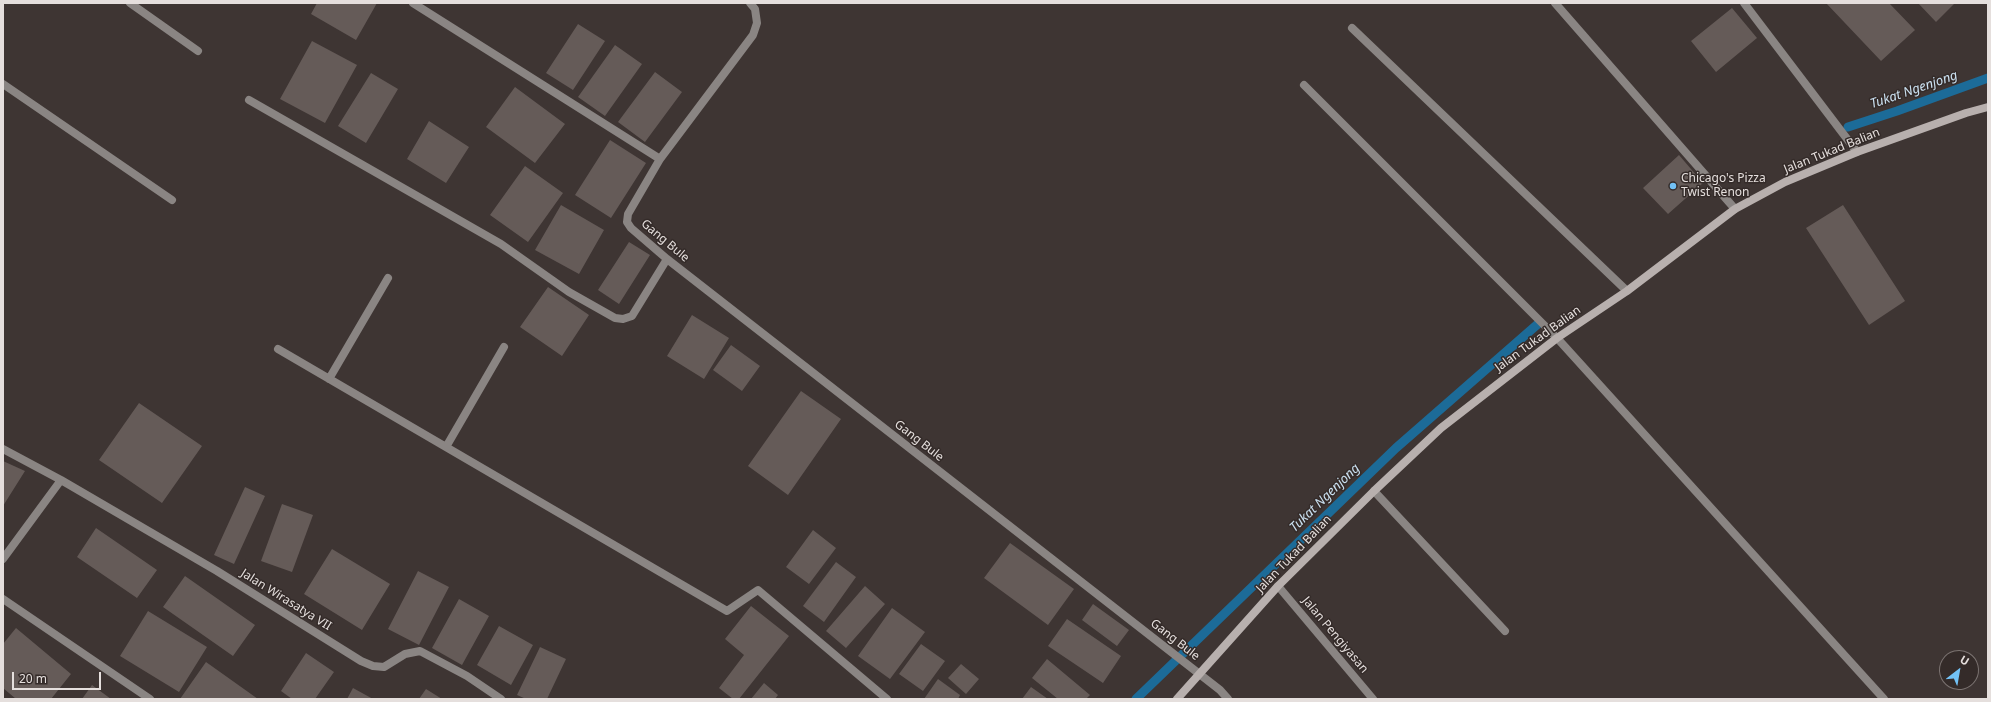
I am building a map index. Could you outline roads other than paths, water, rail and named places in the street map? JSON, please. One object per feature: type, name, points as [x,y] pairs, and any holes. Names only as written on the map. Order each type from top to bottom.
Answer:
[{"type":"street","points":[[130,3],[198,51]]},
{"type":"street","points":[[413,3],[660,159],[753,35],[757,23],[754,9],[750,3]]},
{"type":"street","points":[[1555,3],[1735,209]]},
{"type":"street","points":[[1744,3],[1857,152]]},
{"type":"street","points":[[1352,28],[1627,291]]},
{"type":"street","points":[[3,84],[172,200]]},
{"type":"street","points":[[1304,84],[1556,338],[1884,699]]},
{"type":"street","points":[[249,100],[501,244],[569,292],[615,318],[624,319],[632,316],[667,259]]},
{"type":"street","name":"Jalan Tukad Balian","points":[[1177,699],[1278,586],[1374,491],[1441,428],[1556,338],[1627,291],[1735,209],[1785,182],[1857,152],[1966,113],[1988,107]]},
{"type":"street","name":"Gang Bule","points":[[660,159],[628,214],[628,222],[631,228],[667,259],[1220,690],[1228,699]]},
{"type":"street","points":[[329,378],[388,278]]},
{"type":"street","points":[[446,447],[504,346]]},
{"type":"street","points":[[278,348],[727,611],[758,590],[888,699]]},
{"type":"street","name":"Jalan Wirasatya VII","points":[[3,449],[61,480],[217,571],[361,661],[373,666],[384,667],[405,654],[420,651],[467,676],[501,699]]},
{"type":"street","points":[[3,558],[61,480]]},
{"type":"street","points":[[1374,491],[1505,631]]},
{"type":"street","name":"Jalan Pengiyasan","points":[[1278,586],[1373,699]]},
{"type":"street","points":[[3,599],[150,699]]},
{"type":"waterway","name":"Tukat Ngenjong","points":[[1848,127],[1988,78]]},
{"type":"waterway","name":"Tukat Ngenjong","points":[[1136,699],[1396,448],[1539,323]]},
{"type":"place","name":"Chicago's Pizza Twist Renon","points":[[1673,186]]}]
